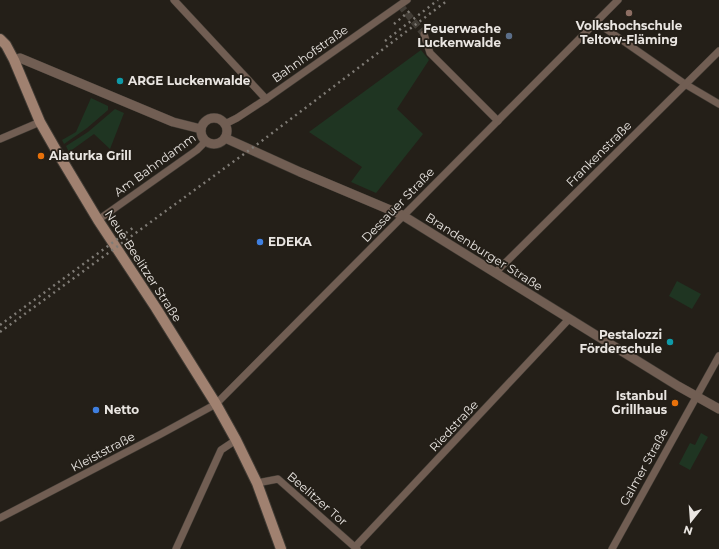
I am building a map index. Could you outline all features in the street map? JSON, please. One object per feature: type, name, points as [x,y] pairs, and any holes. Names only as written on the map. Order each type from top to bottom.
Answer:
[{"type":"main road","name":"Neue Beelitzer Straße","points":[[0,39],[6,45],[14,60],[40,122],[98,220],[156,308],[216,404],[236,440],[257,483],[281,549]]},
{"type":"street","points":[[174,0],[266,99]]},
{"type":"street","name":"Bahnhofstraße","points":[[225,124],[266,99],[407,0]]},
{"type":"street","name":"Dessauer Straße","points":[[216,404],[618,0]]},
{"type":"street","points":[[596,22],[685,84],[719,104]]},
{"type":"street","points":[[424,34],[430,53],[498,121]]},
{"type":"street","name":"Frankenstraße","points":[[495,273],[719,51]]},
{"type":"street","points":[[14,60],[20,58],[173,122],[201,129]]},
{"type":"street","points":[[209,119],[218,119],[225,124],[227,130],[225,138],[218,143],[214,144],[206,141],[201,134],[202,125],[209,119]]},
{"type":"street","points":[[0,139],[40,122]]},
{"type":"street","name":"Brandenburger Straße","points":[[225,138],[402,216],[719,409]]},
{"type":"street","name":"Am Bahndamm","points":[[98,220],[197,150],[206,141]]},
{"type":"street","name":"Riedstraße","points":[[356,548],[569,319]]},
{"type":"street","name":"Galmer Straße","points":[[612,549],[719,356]]},
{"type":"street","name":"Kleiststraße","points":[[0,518],[216,404]]},
{"type":"street","points":[[176,549],[221,450],[236,440]]},
{"type":"street","name":"Beelitzer Tor","points":[[257,483],[278,479],[356,548]]},
{"type":"green space","points":[[421,50],[429,60],[397,109],[423,134],[376,193],[351,182],[362,167],[309,132]]},
{"type":"green space","points":[[91,98],[108,106],[108,110],[87,128],[64,144],[62,140],[76,132]]},
{"type":"green space","points":[[115,109],[124,113],[110,149],[94,134],[69,152],[66,146],[88,132]]},
{"type":"green space","points":[[677,281],[701,294],[692,309],[669,296]]},
{"type":"green space","points":[[701,433],[708,437],[690,470],[679,464],[690,443],[695,445]]},
{"type":"tunnel","points":[[400,5],[424,34]]},
{"type":"railway","points":[[385,41],[438,0]]},
{"type":"railway","points":[[0,332],[259,143],[448,0]]},
{"type":"railway","points":[[394,24],[412,9]]},
{"type":"railway","points":[[0,325],[134,227]]},
{"type":"place","name":"Volkshochschule Teltow-Fläming","points":[[629,13]]},
{"type":"place","name":"Feuerwache Luckenwalde","points":[[509,36]]},
{"type":"place","name":"ARGE Luckenwalde","points":[[120,81]]},
{"type":"place","name":"Alaturka Grill","points":[[41,156]]},
{"type":"place","name":"EDEKA","points":[[260,242]]},
{"type":"place","name":"Pestalozzi Förderschule","points":[[670,342]]},
{"type":"place","name":"Istanbul Grillhaus","points":[[675,403]]},
{"type":"place","name":"Netto","points":[[96,410]]}]
